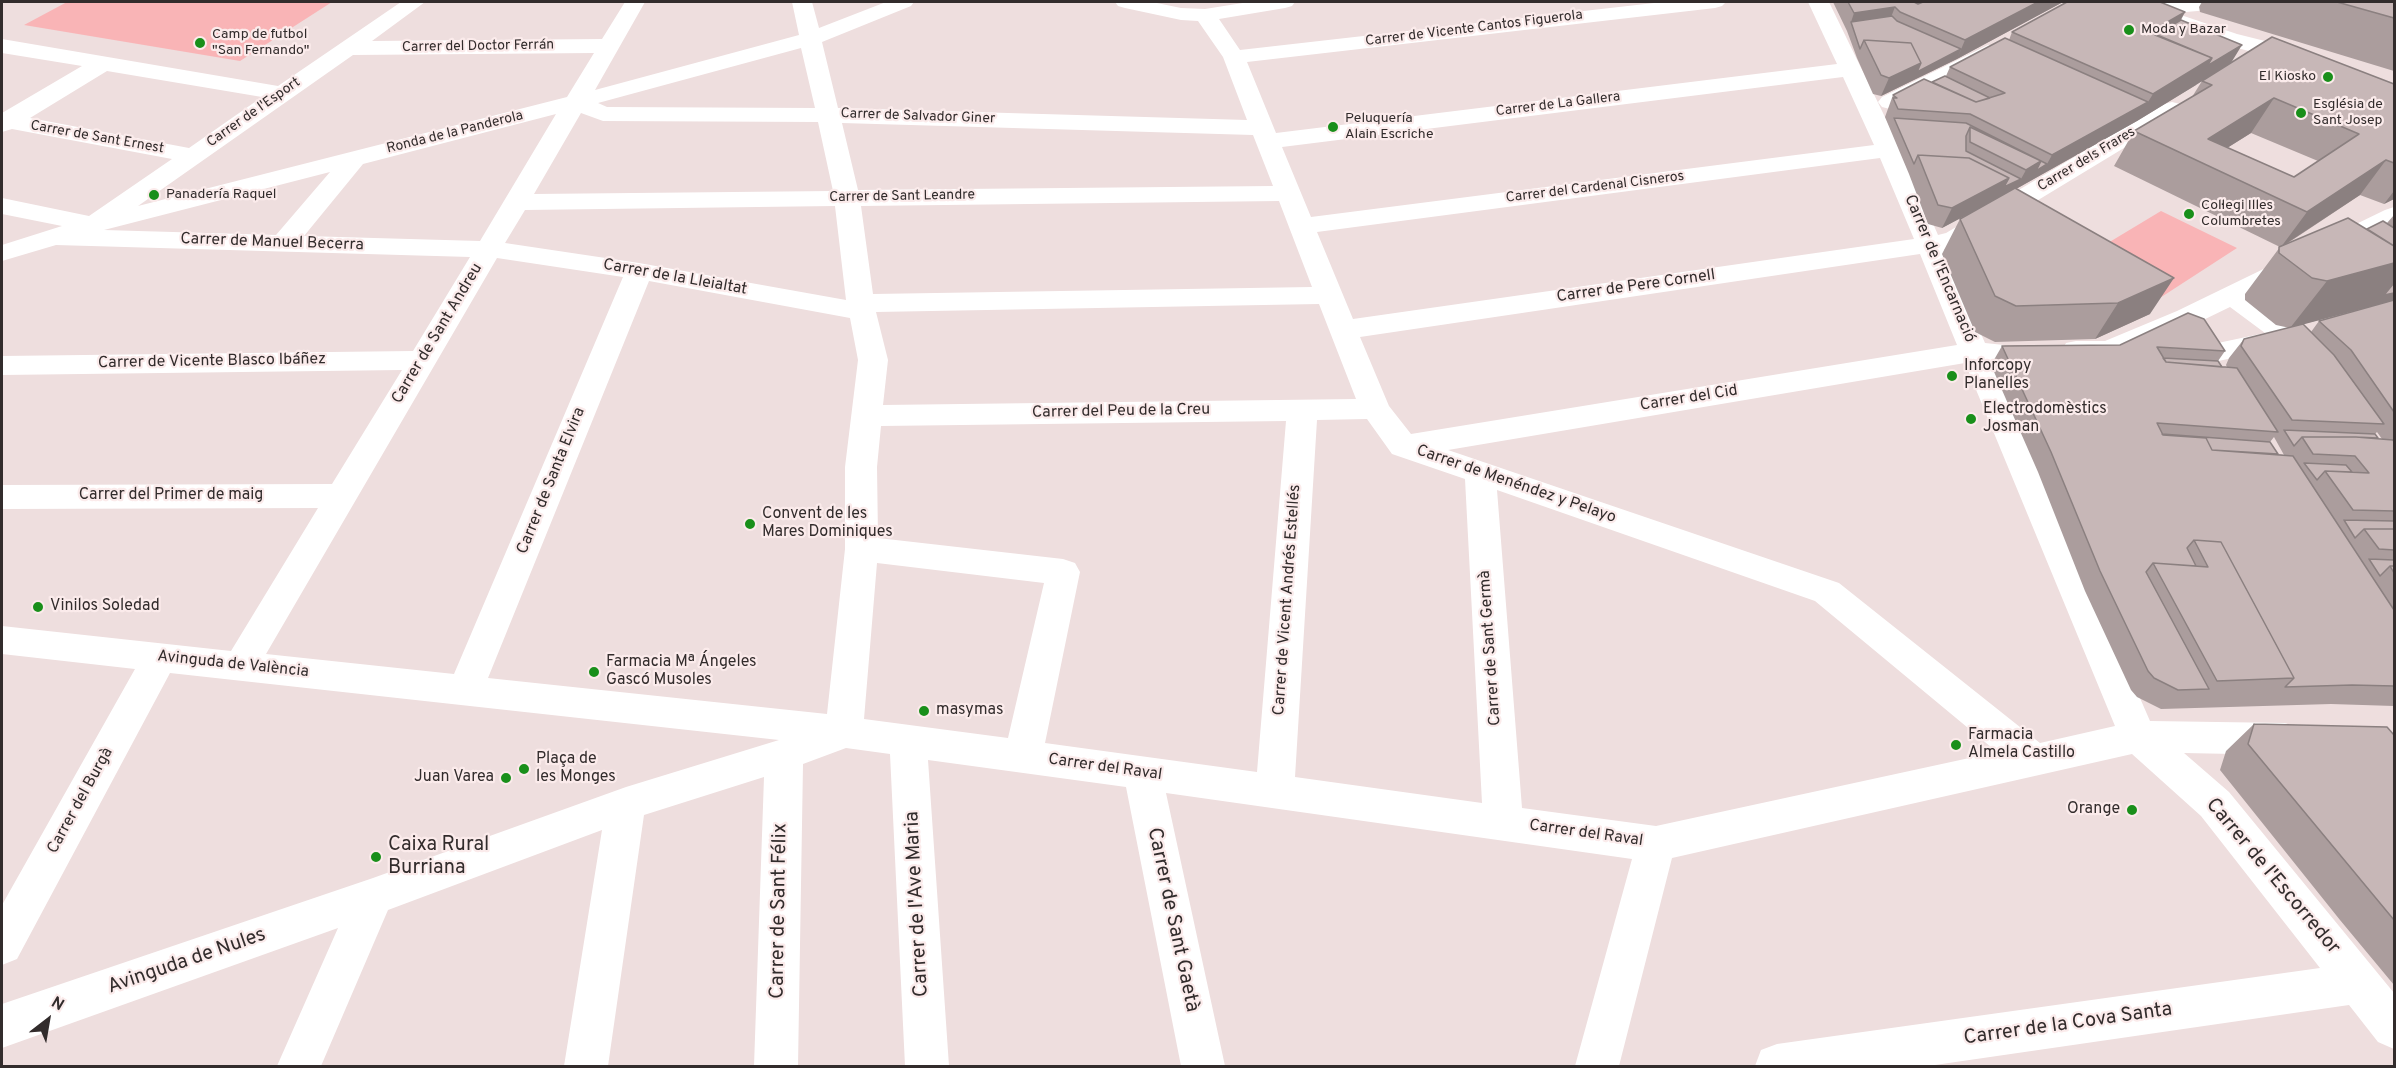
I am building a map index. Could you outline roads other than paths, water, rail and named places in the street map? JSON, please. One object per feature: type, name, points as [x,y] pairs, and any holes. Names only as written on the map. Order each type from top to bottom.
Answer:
[{"type":"street","name":"Carrer de l'Esport","points":[[93,225],[414,2]]},
{"type":"street","name":"Carrer de Sant Andreu","points":[[241,666],[635,2]]},
{"type":"street","points":[[802,2],[847,198],[861,306],[873,360],[861,467],[862,549],[844,732]]},
{"type":"street","name":"Ronda de la Panderola","points":[[2,253],[93,225],[576,102],[809,39],[904,2]]},
{"type":"street","points":[[1125,2],[1181,14],[1205,8],[1285,2]]},
{"type":"street","name":"Carrer de Vicente Cantos Figuerola","points":[[1234,57],[1714,2]]},
{"type":"street","name":"Carrer de l'Encarnació","points":[[1819,2],[1889,150],[2138,737]]},
{"type":"street","points":[[2121,2],[2229,39],[2321,62]]},
{"type":"street","points":[[2143,10],[2231,2]]},
{"type":"street","name":"Carrer de Menéndez y Pelayo","points":[[1205,8],[1234,57],[1375,409],[1403,446],[1827,592],[2034,760]]},
{"type":"street","points":[[1870,113],[2010,40]]},
{"type":"street","points":[[2,46],[282,94]]},
{"type":"street","name":"Carrer del Doctor Ferrán","points":[[347,48],[609,46]]},
{"type":"street","points":[[2247,65],[2274,50]]},
{"type":"street","points":[[4,122],[104,63]]},
{"type":"street","name":"Carrer de La Gallera","points":[[1265,134],[1849,69]]},
{"type":"street","name":"Carrer dels Frares","points":[[1929,245],[1955,239],[2196,95]]},
{"type":"street","name":"Carrer de Salvador Giner","points":[[576,102],[603,114],[827,115],[1265,134]]},
{"type":"street","name":"Carrer de Sant Ernest","points":[[4,122],[193,156]]},
{"type":"street","name":"Carrer del Cardenal Cisneros","points":[[1302,226],[1889,150]]},
{"type":"street","points":[[284,243],[354,159]]},
{"type":"street","name":"Carrer de Sant Leandre","points":[[516,202],[1289,193]]},
{"type":"street","points":[[2,206],[93,225]]},
{"type":"street","points":[[2053,351],[2109,350],[2187,316],[2394,215]]},
{"type":"street","name":"Carrer de Manuel Becerra","points":[[55,237],[488,249]]},
{"type":"street","name":"Carrer de Pere Cornell","points":[[1343,330],[1929,245]]},
{"type":"street","name":"Carrer de la Lleialtat","points":[[488,249],[639,271],[850,309],[882,303],[1329,295]]},
{"type":"street","name":"Carrer de Santa Elvira","points":[[465,691],[639,271]]},
{"type":"street","points":[[2231,295],[2304,336],[2332,381]]},
{"type":"street","points":[[2187,316],[2229,384]]},
{"type":"street","points":[[2209,354],[2304,336]]},
{"type":"street","name":"Carrer del Cid","points":[[1403,446],[1974,352],[2020,352]]},
{"type":"street","name":"Carrer de Vicente Blasco Ibáñez","points":[[2,365],[422,360]]},
{"type":"street","name":"Carrer del Peu de la Creu","points":[[867,416],[1375,409]]},
{"type":"street","name":"Carrer de Vicent Andrés Estellés","points":[[1275,791],[1302,410]]},
{"type":"street","name":"Carrer de Sant Germà","points":[[1480,473],[1503,823]]},
{"type":"street","name":"Carrer del Primer de maig","points":[[2,496],[341,496]]},
{"type":"street","points":[[862,549],[1063,572],[1023,757]]},
{"type":"street","name":"Avinguda de València","points":[[2,640],[465,691]]},
{"type":"street","name":"Carrer del Burgà","points":[[2,945],[160,657]]},
{"type":"street","points":[[465,691],[844,732]]},
{"type":"street","points":[[299,1066],[373,897],[626,804],[784,754],[844,732]]},
{"type":"street","name":"Carrer del Raval","points":[[844,732],[1656,844],[2138,737],[2324,739]]},
{"type":"street","name":"Carrer de l'Escorredor","points":[[2138,737],[2215,804],[2394,1027]]},
{"type":"street","name":"Carrer de l'Ave Maria","points":[[908,741],[927,1066]]},
{"type":"street","name":"Carrer de Sant Félix","points":[[776,1066],[784,754]]},
{"type":"street","name":"Carrer de Sant Gaetà","points":[[1142,773],[1203,1066]]},
{"type":"street","points":[[586,1066],[626,804]]},
{"type":"street","points":[[1607,1063],[1656,844]]},
{"type":"street","name":"Avinguda de Nules","points":[[2,1026],[373,897]]},
{"type":"street","name":"Carrer de la Cova Santa","points":[[1777,1066],[2360,983]]},
{"type":"place","name":"Moda y Bazar","points":[[2129,30]]},
{"type":"place","name":"Camp de futbol \"San Fernando\"","points":[[200,43]]},
{"type":"place","name":"El Kiosko","points":[[2328,77]]},
{"type":"place","name":"Església de Sant Josep","points":[[2301,113]]},
{"type":"place","name":"Peluquería Alain Escriche","points":[[1333,127]]},
{"type":"place","name":"Panadería Raquel","points":[[154,195]]},
{"type":"place","name":"Col·legi Illes Columbretes","points":[[2189,214]]},
{"type":"place","name":"Inforcopy Planelles","points":[[1952,376]]},
{"type":"place","name":"Electrodomèstics Josman","points":[[1971,419]]},
{"type":"place","name":"Convent de les Mares Dominiques","points":[[750,524]]},
{"type":"place","name":"Vinilos Soledad","points":[[38,607]]},
{"type":"place","name":"Farmacia Mª Ángeles Gascó Musoles","points":[[594,672]]},
{"type":"place","name":"masymas","points":[[924,711]]},
{"type":"place","name":"Farmacia Almela Castillo","points":[[1956,745]]},
{"type":"place","name":"Plaça de les Monges","points":[[524,769]]},
{"type":"place","name":"Juan Varea","points":[[506,778]]},
{"type":"place","name":"Orange","points":[[2132,810]]},
{"type":"place","name":"Caixa Rural Burriana","points":[[376,857]]}]
